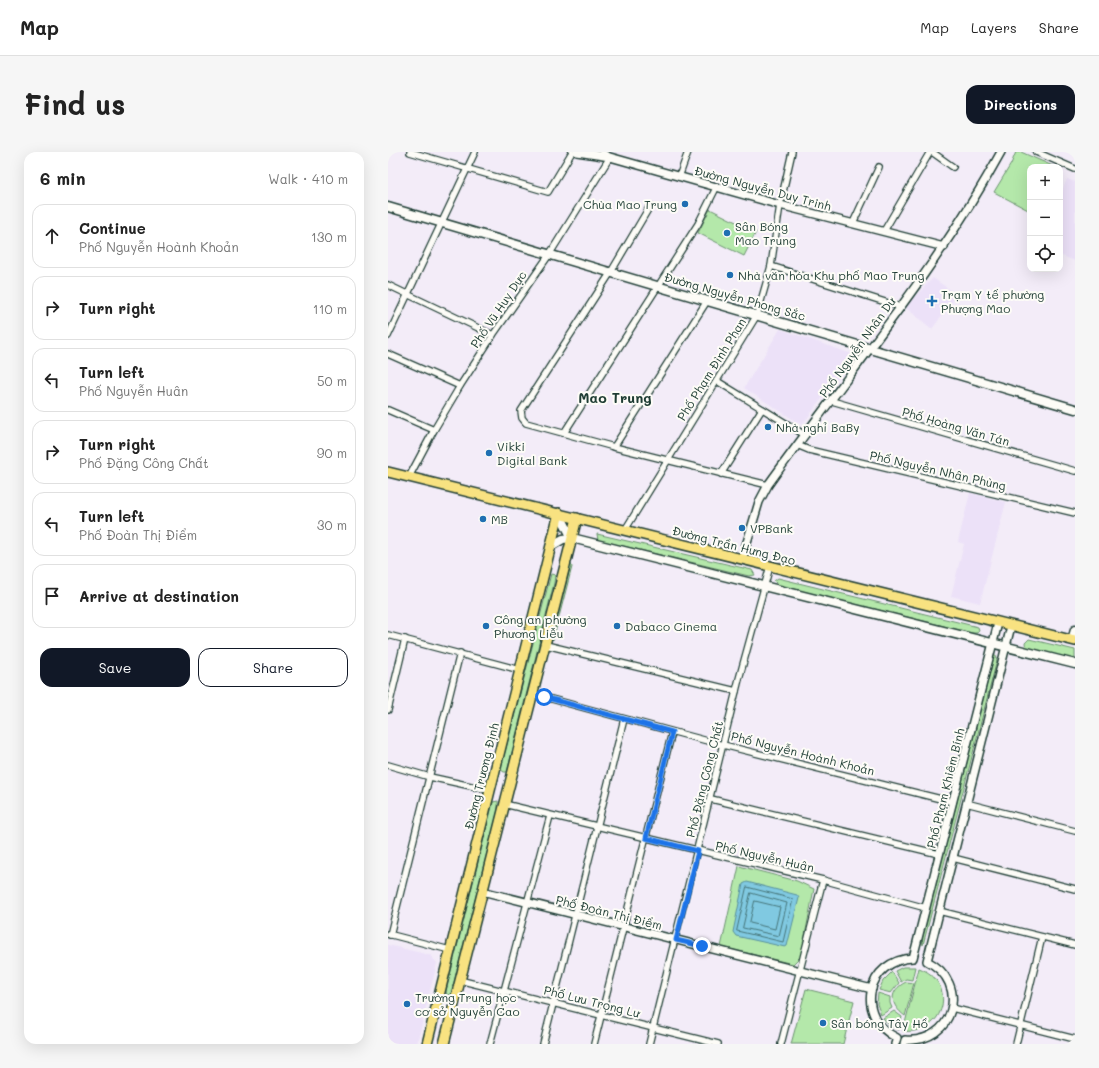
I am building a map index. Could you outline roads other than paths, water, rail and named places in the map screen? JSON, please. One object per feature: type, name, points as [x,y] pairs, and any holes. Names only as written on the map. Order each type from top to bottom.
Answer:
[{"type":"main road","name":"Đường Nguyễn Phong Sắc","points":[[388,207],[1075,409]]},
{"type":"main road","name":"Đường Trần Hưng Đạo","points":[[388,472],[1074,641]]},
{"type":"main road","points":[[559,513],[572,538]]},
{"type":"main road","name":"Đường Trương Định","points":[[427,1044],[559,513]]},
{"type":"main road","points":[[444,1044],[577,518]]},
{"type":"main road","points":[[551,546],[564,539],[572,538],[1075,664]]},
{"type":"main road","points":[[1074,641],[1075,630]]},
{"type":"main road","points":[[489,790],[507,794]]},
{"type":"main road","points":[[436,1011],[452,1015]]},
{"type":"street","points":[[410,152],[548,192],[572,152]]},
{"type":"street","points":[[388,336],[409,295],[476,152]]},
{"type":"street","name":"Đường Nguyễn Duy Trinh","points":[[577,152],[610,157],[716,188],[944,247]]},
{"type":"street","points":[[602,152],[610,157]]},
{"type":"street","points":[[679,177],[688,152]]},
{"type":"street","name":"Phố Phạm Đình Phan","points":[[626,530],[667,460],[757,315],[771,266],[780,205],[792,152]]},
{"type":"street","points":[[884,231],[931,152],[953,167]]},
{"type":"street","name":"Phố Nguyễn Nhân Dư","points":[[742,560],[759,502],[768,486],[944,247],[982,188],[1001,152]]},
{"type":"street","points":[[1036,152],[1075,169]]},
{"type":"street","name":"Phố Vũ Huy Dực","points":[[409,477],[460,386],[493,335],[549,255],[610,157]]},
{"type":"street","points":[[853,223],[879,167]]},
{"type":"street","points":[[564,433],[698,224],[716,188]]},
{"type":"street","points":[[650,206],[612,272],[521,411],[522,418],[526,423],[768,486]]},
{"type":"street","points":[[771,266],[901,307]]},
{"type":"street","points":[[388,285],[493,335]]},
{"type":"street","points":[[614,447],[708,301]]},
{"type":"street","points":[[388,354],[460,386]]},
{"type":"street","points":[[717,381],[805,435]]},
{"type":"street","name":"Phố Hoàng Văn Tán","points":[[832,401],[1075,471]]},
{"type":"street","points":[[722,474],[762,408]]},
{"type":"street","points":[[388,410],[434,430]]},
{"type":"street","name":"Phố Nguyễn Nhân Phùng","points":[[797,445],[809,450],[1075,513]]},
{"type":"street","name":"Phố Đặng Công Chất","points":[[649,1044],[711,799],[736,691],[770,566]]},
{"type":"street","name":"Phố Phạm Khiêm Bính","points":[[872,989],[879,974],[889,965],[901,960],[913,958],[998,623]]},
{"type":"street","name":"Phố Phạm Khiêm Bính","points":[[952,1008],[953,996],[946,977],[938,968],[927,961],[1011,626]]},
{"type":"street","points":[[388,635],[520,670]]},
{"type":"street","points":[[388,710],[405,639]]},
{"type":"street","points":[[546,645],[736,691]]},
{"type":"street","points":[[450,950],[389,934],[430,777],[460,653]]},
{"type":"street","name":"Phố Nguyễn Hoành Khoản","points":[[533,694],[672,732],[953,802]]},
{"type":"street","points":[[543,1044],[624,719]]},
{"type":"street","points":[[594,1044],[600,1015],[672,732]]},
{"type":"street","points":[[388,765],[430,777],[489,790]]},
{"type":"street","points":[[711,799],[939,854]]},
{"type":"street","name":"Phố Nguyễn Huân","points":[[504,804],[822,880],[926,908]]},
{"type":"street","points":[[966,804],[1075,831]]},
{"type":"street","points":[[490,1044],[550,816]]},
{"type":"street","points":[[953,858],[1075,889]]},
{"type":"street","points":[[781,1044],[822,880]]},
{"type":"street","name":"Phố Đoàn Thị Điểm","points":[[482,891],[872,989]]},
{"type":"street","points":[[939,911],[1075,945]]},
{"type":"street","points":[[1016,1044],[1042,937]]},
{"type":"street","name":"Phố Lưu Trọng Lư","points":[[459,980],[718,1044]]},
{"type":"street","points":[[872,989],[870,1004],[874,1016],[885,1032],[896,1041]]},
{"type":"street","points":[[904,1042],[920,1040],[936,1033],[948,1019],[952,1008],[1075,1039]]},
{"type":"water","points":[[747,882],[797,895],[799,898],[787,946],[785,947],[736,936],[733,932],[743,884]]},
{"type":"place","name":"Chùa Mao Trung","points":[[685,204]]},
{"type":"place","name":"Sân Bóng Mao Trung","points":[[727,233]]},
{"type":"place","name":"Nhà văn hóa Khu phố Mao Trung","points":[[730,275]]},
{"type":"place","name":"Trạm Y tế phường Phượng Mao","points":[[932,301]]},
{"type":"place","name":"Nhà nghỉ BaBy","points":[[768,427]]},
{"type":"place","name":"Vikki Digital Bank","points":[[489,453]]},
{"type":"place","name":"MB","points":[[483,519]]},
{"type":"place","name":"VPBank","points":[[742,528]]},
{"type":"place","name":"Công an phường Phương Liễu","points":[[486,626]]},
{"type":"place","name":"Dabaco Cinema","points":[[617,626]]},
{"type":"place","name":"Trường Trung học cơ sở Nguyễn Cao","points":[[407,1004]]},
{"type":"place","name":"Sân bóng Tây Hồ","points":[[823,1023]]},
{"type":"district","name":"Mao Trung","points":[[615,397]]}]
